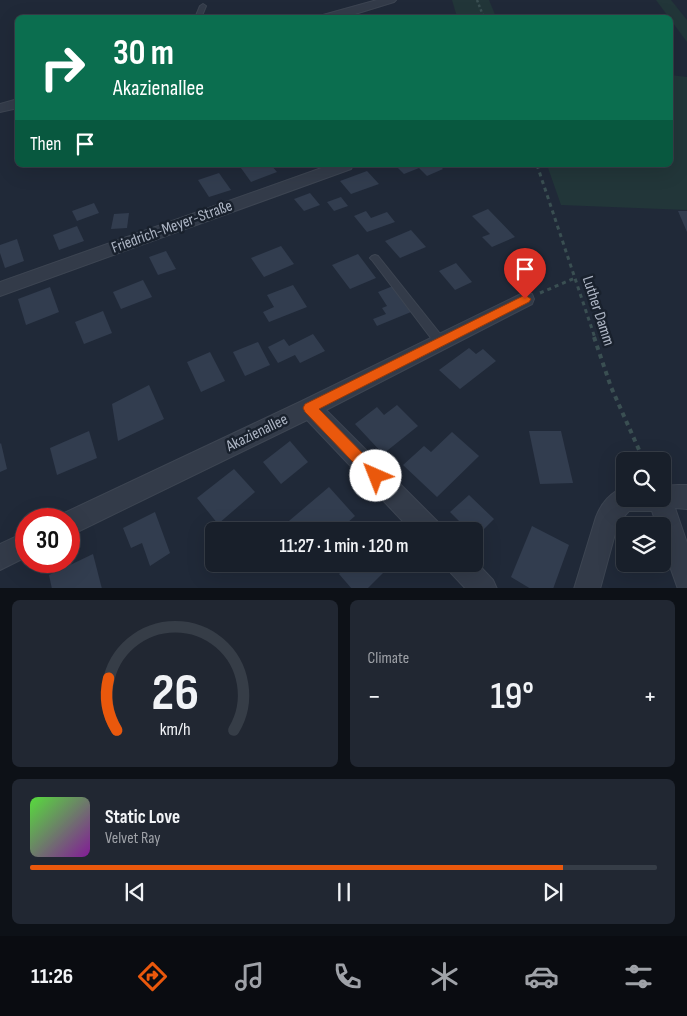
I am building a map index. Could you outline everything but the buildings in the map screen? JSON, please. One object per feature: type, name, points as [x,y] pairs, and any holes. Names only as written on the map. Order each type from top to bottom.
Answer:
[{"type":"street","points":[[338,15],[390,0]]},
{"type":"street","points":[[0,108],[15,105]]},
{"type":"street","name":"Friedrich-Meyer-Straße","points":[[0,289],[339,167]]},
{"type":"street","name":"Akazienallee","points":[[80,519],[310,408],[525,299]]},
{"type":"street","points":[[310,408],[420,522]]},
{"type":"street","points":[[671,497],[687,497]]},
{"type":"street","points":[[587,588],[608,517],[617,507]]},
{"type":"street","points":[[664,507],[687,580]]},
{"type":"street","points":[[0,557],[15,550]]},
{"type":"street","points":[[468,572],[484,588]]},
{"type":"lane","points":[[199,15],[203,6]]},
{"type":"lane","points":[[374,258],[440,343]]},
{"type":"path","points":[[477,0],[483,15]]},
{"type":"path","name":"Luther Damm","points":[[538,167],[610,387],[640,452]]},
{"type":"path","points":[[525,299],[575,278]]},
{"type":"green space","points":[[452,0],[489,0],[495,15],[456,15]]},
{"type":"green space","points":[[656,0],[671,0],[687,20],[687,42],[673,23],[673,15],[667,15]]},
{"type":"green space","points":[[673,75],[687,77],[687,210],[561,205],[548,167],[673,167]]},
{"type":"route","points":[[376,476],[310,408],[525,299]]}]
